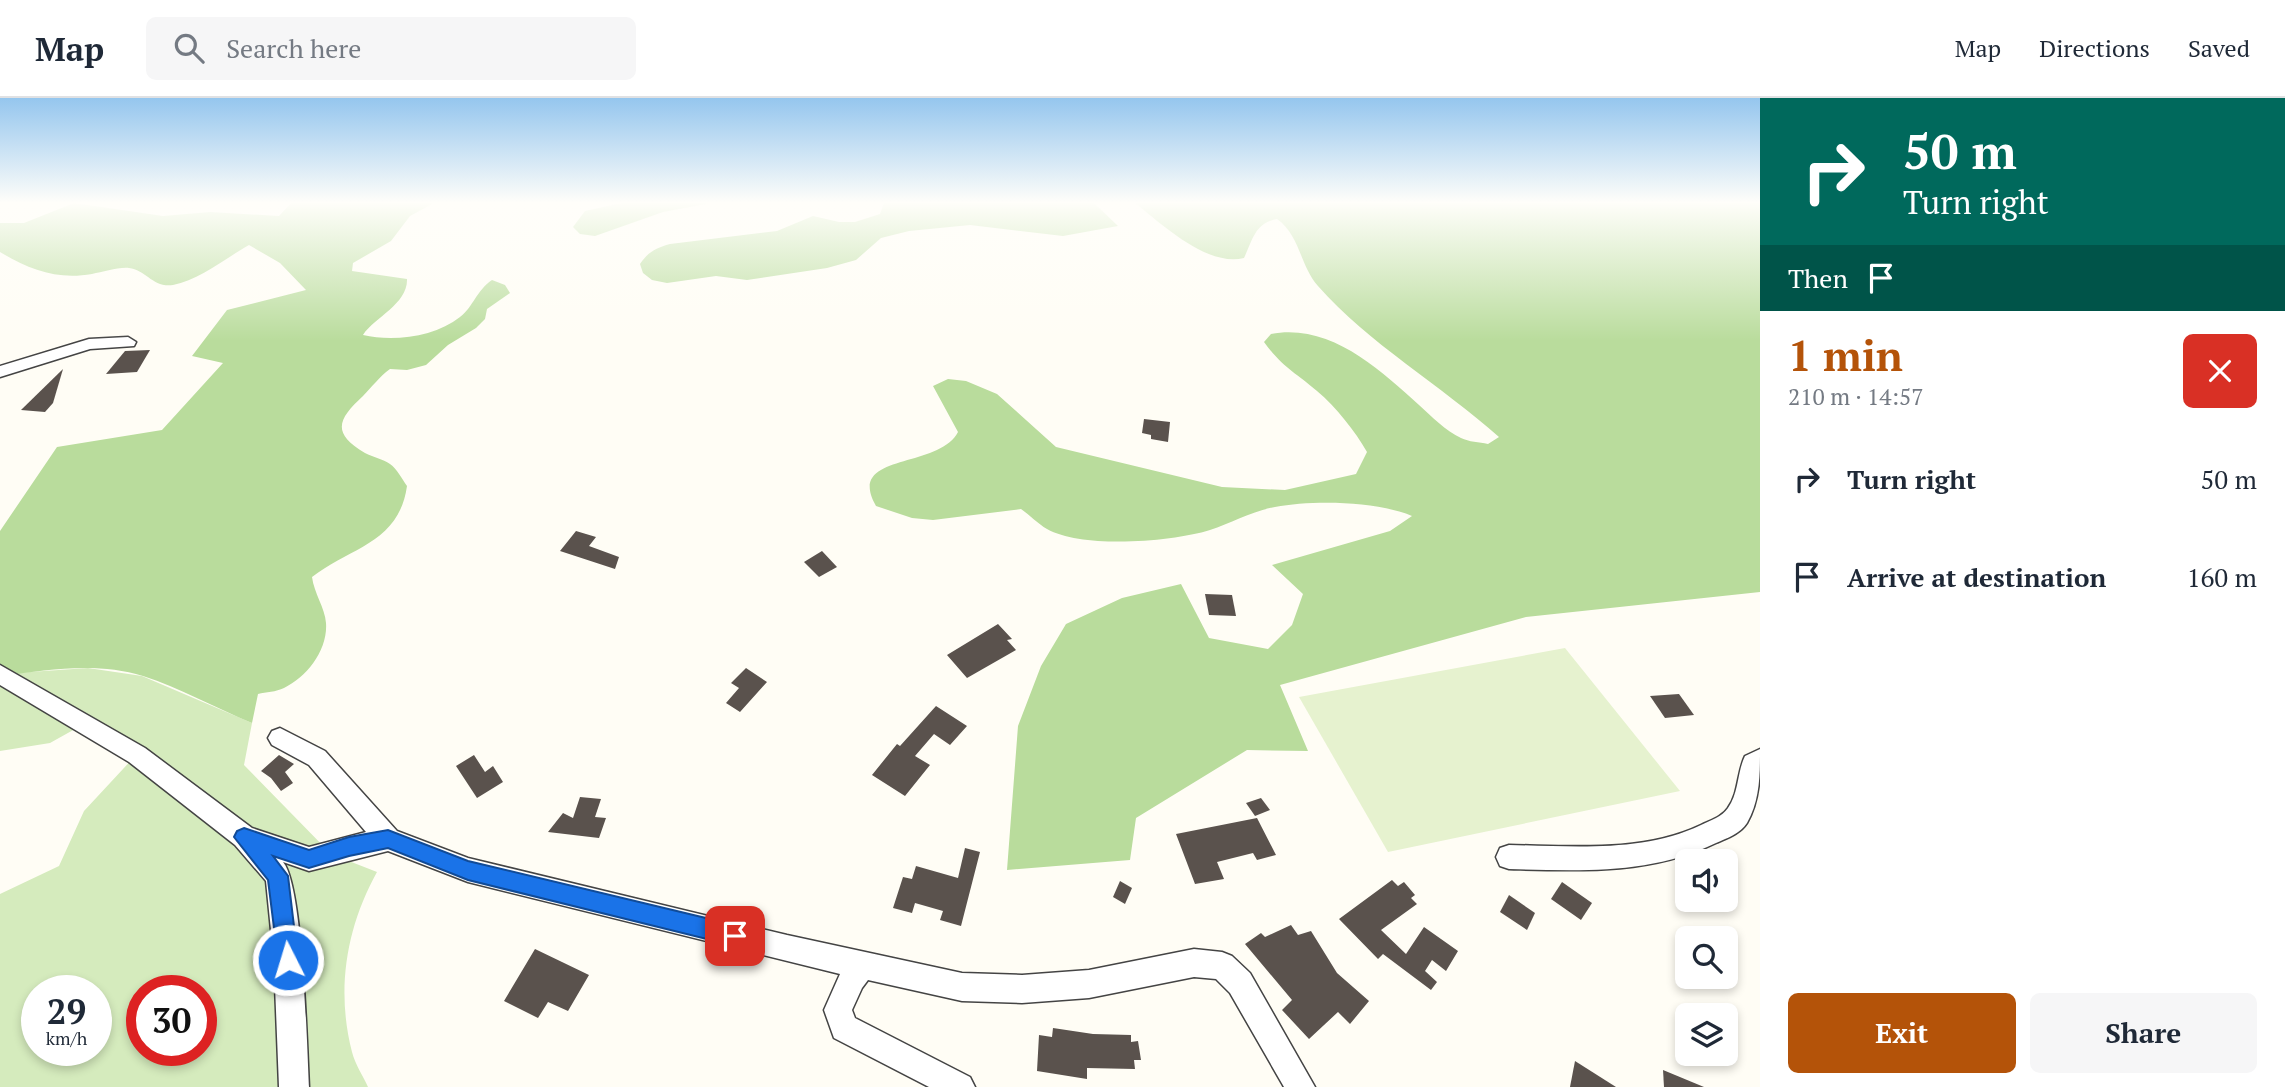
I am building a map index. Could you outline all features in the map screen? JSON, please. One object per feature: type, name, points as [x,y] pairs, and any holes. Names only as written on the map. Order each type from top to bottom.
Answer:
[{"type":"street","points":[[0,372],[89,344],[128,342]]},
{"type":"street","points":[[0,674],[137,755],[244,837],[278,876],[288,960],[294,1087]]},
{"type":"street","points":[[280,738],[317,758],[388,839],[468,870],[863,966],[962,987],[1022,989],[1089,984],[1194,963],[1222,966],[1240,983],[1300,1087]]},
{"type":"street","points":[[1509,857],[1583,858],[1651,853],[1705,837],[1735,820],[1746,798],[1753,764],[1760,760]]},
{"type":"street","points":[[244,837],[309,859],[349,846],[388,839]]},
{"type":"street","points":[[863,966],[852,978],[838,1010],[844,1028],[960,1087]]},
{"type":"green space","points":[[0,249],[242,249],[193,278],[173,285],[160,284],[129,268],[79,276],[44,272],[0,252]]},
{"type":"green space","points":[[256,249],[377,249],[353,263],[352,271],[407,279],[406,288],[397,303],[363,335],[375,337],[413,336],[450,324],[465,313],[492,280],[505,285],[510,293],[487,309],[485,319],[476,328],[448,345],[426,365],[407,370],[390,369],[344,419],[342,426],[347,439],[365,453],[390,464],[407,486],[402,505],[384,532],[312,577],[326,623],[324,643],[314,662],[301,677],[284,688],[258,694],[252,723],[171,686],[126,672],[74,668],[4,676],[0,674],[0,531],[57,447],[162,430],[223,363],[192,356],[227,310],[306,290],[280,263]]},
{"type":"green space","points":[[868,249],[856,260],[827,268],[747,280],[716,276],[667,283],[652,280],[643,273],[640,264],[653,251]]},
{"type":"green space","points":[[1248,249],[1244,258],[1230,259],[1201,250]]},
{"type":"green space","points":[[1298,249],[1760,249],[1760,592],[1526,617],[1280,685],[1308,751],[1247,750],[1136,818],[1130,860],[1007,870],[1018,726],[1041,666],[1066,624],[1122,598],[1181,584],[1209,638],[1268,649],[1292,625],[1303,594],[1272,565],[1390,531],[1412,516],[1363,505],[1290,505],[1259,511],[1210,530],[1173,538],[1104,541],[1063,535],[1047,529],[1021,509],[933,520],[912,518],[876,506],[870,489],[873,477],[883,469],[932,452],[947,444],[958,432],[933,386],[948,379],[966,381],[997,394],[1056,447],[1222,487],[1285,490],[1356,474],[1367,452],[1357,436],[1331,404],[1283,364],[1264,342],[1271,334],[1293,332],[1313,335],[1352,352],[1461,438],[1488,444],[1499,437],[1359,326],[1318,286]]},
{"type":"green space","points":[[1565,648],[1680,791],[1388,852],[1299,697]]},
{"type":"green space","points":[[88,668],[142,676],[252,723],[244,765],[331,854],[377,872],[366,893],[351,937],[345,983],[347,1029],[352,1052],[368,1087],[0,1087],[0,894],[59,866],[84,811],[136,755],[84,724],[50,743],[0,751],[0,674]]},
{"type":"building","points":[[150,350],[137,372],[106,374],[125,351]]},
{"type":"building","points":[[63,369],[53,403],[45,412],[21,410]]},
{"type":"building","points":[[1144,419],[1170,422],[1168,442],[1151,439],[1151,435],[1142,433]]},
{"type":"building","points":[[576,531],[596,537],[589,546],[619,557],[615,569],[560,551]]},
{"type":"building","points":[[822,551],[837,567],[819,577],[804,562]]},
{"type":"building","points":[[1205,594],[1232,595],[1236,616],[1209,615]]},
{"type":"building","points":[[998,624],[1012,639],[1007,640],[1016,650],[967,678],[947,655]]},
{"type":"building","points":[[746,668],[767,682],[740,712],[726,703],[739,688],[731,683]]},
{"type":"building","points":[[1679,694],[1694,715],[1665,718],[1650,696]]},
{"type":"building","points":[[936,706],[967,726],[950,745],[934,734],[915,756],[930,765],[905,796],[872,775],[897,744],[900,746]]},
{"type":"building","points":[[279,755],[294,764],[285,772],[293,783],[281,791],[271,778],[261,771]]},
{"type":"building","points":[[474,755],[485,772],[493,766],[503,782],[477,798],[456,766]]},
{"type":"building","points":[[580,797],[601,799],[595,817],[606,818],[599,838],[548,832],[563,813],[573,818]]},
{"type":"building","points":[[1261,798],[1270,810],[1255,816],[1246,803]]},
{"type":"building","points":[[1257,818],[1276,855],[1257,860],[1253,853],[1217,862],[1224,879],[1195,884],[1176,834]]},
{"type":"building","points":[[965,848],[980,852],[961,926],[940,920],[943,911],[915,903],[912,913],[893,908],[903,877],[912,879],[916,866],[958,878]]},
{"type":"building","points":[[1392,880],[1398,886],[1404,882],[1415,895],[1411,898],[1417,904],[1381,930],[1406,954],[1424,927],[1458,951],[1446,971],[1432,960],[1425,971],[1437,982],[1431,990],[1383,954],[1378,959],[1339,919]]},
{"type":"building","points":[[1120,881],[1132,888],[1125,904],[1113,897]]},
{"type":"building","points":[[1562,882],[1592,903],[1581,920],[1551,899]]},
{"type":"building","points":[[1509,895],[1535,913],[1527,930],[1500,912]]},
{"type":"building","points":[[1291,925],[1298,935],[1311,931],[1337,973],[1369,1001],[1350,1024],[1338,1012],[1309,1039],[1282,1010],[1292,1000],[1245,944],[1261,933],[1265,937]]},
{"type":"building","points":[[535,949],[589,975],[568,1011],[548,1002],[538,1018],[504,1001]]},
{"type":"building","points":[[1053,1028],[1093,1034],[1131,1035],[1131,1042],[1138,1041],[1141,1060],[1134,1060],[1135,1069],[1087,1068],[1087,1079],[1037,1071],[1039,1035],[1052,1037]]},
{"type":"building","points":[[1575,1061],[1616,1087],[1570,1087]]},
{"type":"building","points":[[1663,1070],[1704,1087],[1664,1087]]},
{"type":"route","points":[[288,960],[278,876],[244,837],[309,859],[349,846],[388,839],[468,870],[735,936]]}]
